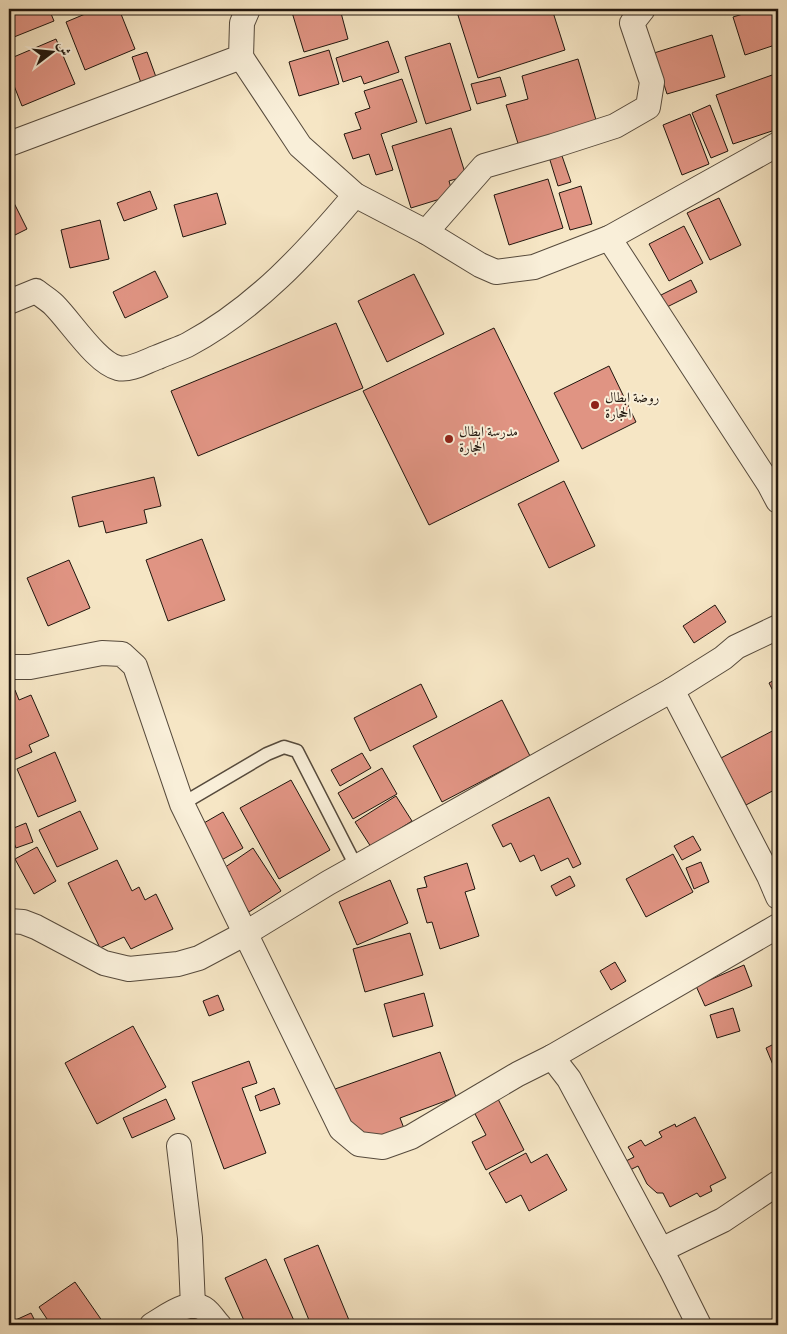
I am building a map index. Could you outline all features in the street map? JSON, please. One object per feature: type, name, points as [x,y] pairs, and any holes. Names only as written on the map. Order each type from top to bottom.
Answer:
[{"type":"street","points":[[248,9],[242,23],[240,57],[300,146],[355,195],[426,232],[480,265],[496,272],[534,267],[609,238],[778,144]]},
{"type":"street","points":[[426,232],[484,166],[615,126],[648,107],[652,82],[632,23],[643,9]]},
{"type":"street","points":[[10,140],[240,57]]},
{"type":"street","points":[[9,302],[36,291],[53,304],[93,351],[107,364],[120,369],[133,367],[189,344],[240,312],[269,288],[329,227],[355,195]]},
{"type":"street","points":[[609,238],[769,484],[778,501]]},
{"type":"street","points":[[9,920],[23,922],[36,927],[104,963],[129,969],[178,964],[199,958],[672,690],[723,658],[736,647],[778,627]]},
{"type":"street","points":[[9,667],[30,667],[102,653],[122,654],[135,666],[182,804],[341,1129],[359,1144],[383,1146],[411,1137],[778,926]]},
{"type":"street","points":[[672,690],[778,897]]},
{"type":"street","points":[[552,1057],[568,1079],[661,1250],[698,1325]]},
{"type":"street","points":[[179,1146],[190,1238],[193,1306]]},
{"type":"street","points":[[661,1250],[723,1220],[778,1183]]},
{"type":"street","points":[[152,1325],[181,1309],[193,1306],[206,1310],[219,1325]]},
{"type":"lane","points":[[182,804],[267,754],[284,748],[296,751],[357,868]]},
{"type":"building","points":[[9,9],[49,9],[54,21],[9,39]]},
{"type":"building","points":[[97,9],[119,9],[135,49],[85,70],[66,22]]},
{"type":"building","points":[[291,9],[340,9],[348,39],[304,52]]},
{"type":"building","points":[[456,9],[552,9],[565,50],[478,78]]},
{"type":"building","points":[[759,9],[778,9],[778,44],[745,55],[733,17]]},
{"type":"building","points":[[712,35],[725,77],[667,94],[654,53]]},
{"type":"building","points":[[56,39],[75,84],[22,106],[9,73],[9,59]]},
{"type":"building","points":[[388,41],[399,72],[364,84],[361,76],[343,82],[336,58]]},
{"type":"building","points":[[450,43],[471,110],[426,124],[405,57]]},
{"type":"building","points":[[329,50],[339,84],[299,96],[289,62]]},
{"type":"building","points":[[147,52],[156,77],[141,83],[132,57]]},
{"type":"building","points":[[578,59],[599,130],[521,153],[506,105],[528,99],[522,76]]},
{"type":"building","points":[[775,74],[778,85],[778,129],[733,144],[716,95]]},
{"type":"building","points":[[500,77],[506,96],[477,104],[471,84]]},
{"type":"building","points":[[402,79],[417,122],[381,134],[393,170],[376,175],[369,154],[353,159],[344,134],[361,129],[355,113],[370,108],[364,91]]},
{"type":"building","points":[[710,105],[728,151],[711,158],[692,113]]},
{"type":"building","points":[[690,114],[709,164],[682,175],[663,125]]},
{"type":"building","points":[[451,128],[466,176],[449,181],[453,195],[411,208],[392,146]]},
{"type":"building","points":[[561,153],[571,182],[558,186],[549,157]]},
{"type":"building","points":[[548,179],[563,228],[509,245],[494,195]]},
{"type":"building","points":[[581,186],[592,224],[570,230],[559,193]]},
{"type":"building","points":[[150,191],[157,209],[124,221],[117,203]]},
{"type":"building","points":[[9,193],[27,229],[9,238]]},
{"type":"building","points":[[217,193],[226,224],[183,237],[174,205]]},
{"type":"building","points":[[719,198],[741,245],[710,260],[687,213]]},
{"type":"building","points":[[100,220],[109,259],[70,268],[61,230]]},
{"type":"building","points":[[684,226],[703,263],[669,281],[649,244]]},
{"type":"building","points":[[155,271],[168,297],[125,318],[113,292]]},
{"type":"building","points":[[414,274],[444,334],[387,362],[358,301]]},
{"type":"building","points":[[691,280],[697,292],[667,307],[661,295]]},
{"type":"building","points":[[336,323],[363,388],[198,456],[171,391]]},
{"type":"building","points":[[494,328],[559,461],[429,525],[363,391]]},
{"type":"building","points":[[609,366],[636,422],[582,449],[554,393]]},
{"type":"building","points":[[154,477],[161,506],[144,510],[147,523],[106,533],[103,521],[79,527],[72,497]]},
{"type":"building","points":[[564,481],[595,546],[549,568],[518,504]]},
{"type":"building","points":[[202,539],[225,600],[168,621],[146,560]]},
{"type":"building","points":[[69,560],[90,608],[48,626],[27,578]]},
{"type":"building","points":[[715,605],[726,622],[694,643],[683,626]]},
{"type":"building","points":[[778,678],[778,701],[769,683]]},
{"type":"building","points":[[421,684],[437,717],[370,751],[354,718]]},
{"type":"building","points":[[15,690],[19,700],[31,695],[49,736],[29,745],[32,752],[9,762],[9,693]]},
{"type":"building","points":[[502,700],[530,756],[442,802],[413,746]]},
{"type":"building","points":[[778,728],[778,788],[746,805],[721,758]]},
{"type":"building","points":[[55,752],[76,801],[38,817],[17,769]]},
{"type":"building","points":[[362,753],[371,768],[340,786],[331,770]]},
{"type":"building","points":[[382,768],[397,794],[353,819],[338,793]]},
{"type":"building","points":[[291,780],[330,850],[279,879],[240,808]]},
{"type":"building","points":[[396,796],[412,821],[371,847],[355,822]]},
{"type":"building","points":[[549,797],[581,864],[573,868],[568,858],[541,871],[534,855],[520,862],[511,843],[503,847],[492,825]]},
{"type":"building","points":[[80,811],[98,849],[57,867],[39,830]]},
{"type":"building","points":[[223,812],[243,848],[218,862],[197,827]]},
{"type":"building","points":[[26,823],[33,842],[16,848],[9,830]]},
{"type":"building","points":[[693,836],[701,850],[682,860],[674,846]]},
{"type":"building","points":[[37,847],[56,881],[34,894],[15,859]]},
{"type":"building","points":[[253,848],[281,891],[249,912],[221,870]]},
{"type":"building","points":[[673,854],[693,892],[646,917],[626,879]]},
{"type":"building","points":[[117,860],[132,891],[139,887],[145,900],[156,894],[173,929],[131,949],[124,937],[100,948],[68,883]]},
{"type":"building","points":[[701,862],[709,882],[694,889],[686,868]]},
{"type":"building","points":[[467,863],[475,889],[465,892],[479,936],[440,949],[432,922],[427,923],[417,889],[427,887],[424,877]]},
{"type":"building","points":[[570,876],[575,886],[556,896],[551,886]]},
{"type":"building","points":[[390,880],[408,923],[357,945],[339,902]]},
{"type":"building","points":[[410,933],[423,975],[365,992],[353,949]]},
{"type":"building","points":[[615,962],[626,981],[611,990],[600,971]]},
{"type":"building","points":[[744,965],[752,986],[705,1006],[696,986]]},
{"type":"building","points":[[424,993],[433,1026],[393,1037],[384,1004]]},
{"type":"building","points":[[218,995],[224,1010],[209,1016],[203,1001]]},
{"type":"building","points":[[733,1008],[740,1031],[717,1038],[710,1015]]},
{"type":"building","points":[[133,1026],[166,1087],[97,1124],[65,1063]]},
{"type":"building","points":[[778,1042],[778,1077],[766,1048]]},
{"type":"building","points":[[440,1052],[456,1097],[400,1118],[405,1131],[356,1148],[335,1089]]},
{"type":"building","points":[[249,1061],[257,1083],[242,1088],[266,1153],[224,1169],[192,1082]]},
{"type":"building","points":[[274,1088],[280,1104],[260,1111],[255,1096]]},
{"type":"building","points":[[166,1099],[175,1119],[132,1138],[123,1118]]},
{"type":"building","points":[[498,1099],[524,1150],[486,1170],[472,1142],[486,1135],[474,1112]]},
{"type":"building","points":[[695,1117],[726,1178],[710,1186],[712,1191],[700,1197],[697,1193],[670,1207],[663,1193],[657,1193],[647,1184],[638,1166],[626,1172],[622,1163],[634,1157],[628,1147],[641,1140],[645,1146],[662,1137],[659,1132],[675,1124],[676,1127]]},
{"type":"building","points":[[526,1153],[531,1163],[547,1154],[567,1190],[529,1211],[521,1195],[506,1203],[489,1173]]},
{"type":"building","points":[[318,1245],[351,1325],[311,1325],[284,1259]]},
{"type":"building","points":[[266,1259],[296,1325],[246,1325],[225,1278]]},
{"type":"building","points":[[75,1282],[105,1325],[51,1325],[39,1307]]},
{"type":"building","points":[[31,1313],[37,1325],[9,1325],[9,1323]]},
{"type":"place","name":"روضة ابطال الحجارة","points":[[595,405]]},
{"type":"place","name":"مدرسة ابطال الحجارة","points":[[449,439]]}]
